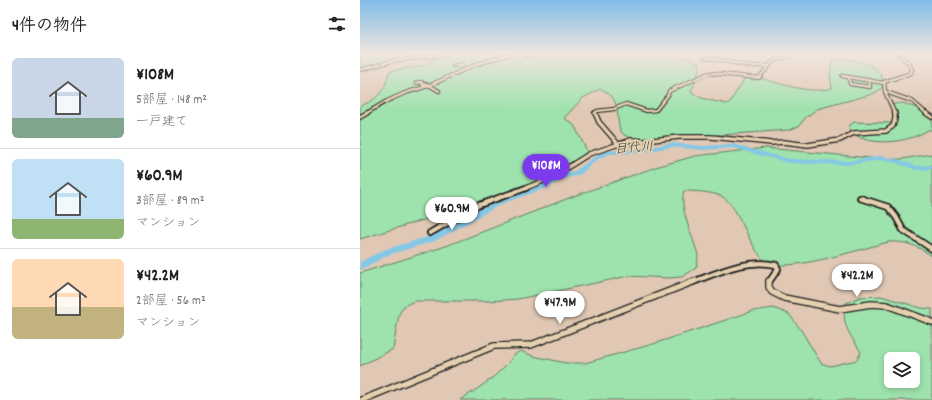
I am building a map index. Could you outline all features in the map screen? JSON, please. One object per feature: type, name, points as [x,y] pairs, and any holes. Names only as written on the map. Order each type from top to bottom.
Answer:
[{"type":"street","points":[[360,117],[387,101],[405,93],[430,85],[455,73]]},
{"type":"street","points":[[619,145],[599,122],[595,113],[597,111],[614,109],[626,104],[647,111],[656,110],[668,95],[669,91],[680,85],[702,78],[709,73],[759,78],[764,73]]},
{"type":"street","points":[[842,76],[884,83],[892,78],[911,73]]},
{"type":"street","points":[[849,77],[850,84],[870,87],[869,80]]},
{"type":"street","points":[[416,83],[428,83],[439,91]]},
{"type":"street","points":[[430,233],[479,205],[551,178],[589,154],[631,140],[644,141],[711,137],[771,143],[780,141],[801,146],[835,142],[842,140],[852,133],[871,133],[889,130],[893,128],[896,117],[894,110],[887,99],[884,83]]},
{"type":"street","points":[[886,92],[912,101],[932,117]]},
{"type":"street","points":[[860,198],[888,207],[896,217],[903,230],[932,249]]},
{"type":"street","points":[[362,400],[494,346],[531,345],[730,268],[764,262],[776,265],[778,269],[769,281],[769,286],[774,293],[787,299],[815,303],[832,308],[845,309],[877,303],[901,309],[932,322]]},
{"type":"green space","points":[[389,73],[698,73],[691,91],[703,98],[727,104],[730,102],[745,78],[749,76],[812,90],[832,88],[830,73],[879,73],[883,81],[882,88],[873,94],[817,109],[805,118],[799,126],[789,130],[651,140],[629,137],[621,132],[614,99],[600,89],[583,98],[564,118],[574,125],[589,155],[585,159],[510,194],[360,239],[360,106],[376,97],[383,89]]},
{"type":"green space","points":[[903,103],[932,114],[932,130],[928,130],[914,137],[889,142],[872,141],[857,136],[851,131],[849,126],[854,122],[891,123],[894,119],[891,107],[894,104]]},
{"type":"green space","points":[[766,148],[880,159],[902,159],[932,154],[932,256],[922,249],[912,245],[901,242],[889,242],[812,262],[782,265],[771,264],[764,260],[758,253],[728,201],[721,196],[713,194],[684,191],[683,205],[687,223],[698,255],[696,268],[682,277],[669,278],[629,276],[518,299],[489,301],[414,301],[404,306],[399,314],[393,349],[360,366],[360,273],[446,246],[574,196],[656,167],[695,156]]},
{"type":"green space","points":[[881,296],[921,308],[932,309],[932,400],[460,400],[490,380],[514,355],[521,351],[533,356],[566,363],[585,363],[653,344],[753,311],[773,308],[789,314],[801,330],[821,363],[830,366],[857,360],[861,352],[853,340],[845,323],[844,310],[846,303],[860,297]]},
{"type":"waterway","name":"目代川","points":[[360,266],[386,252],[432,239],[499,202],[547,185],[561,177],[577,173],[596,158],[608,152],[639,151],[672,145],[703,148],[733,146],[789,161],[848,163],[881,158],[897,161],[917,168],[932,167]]}]
